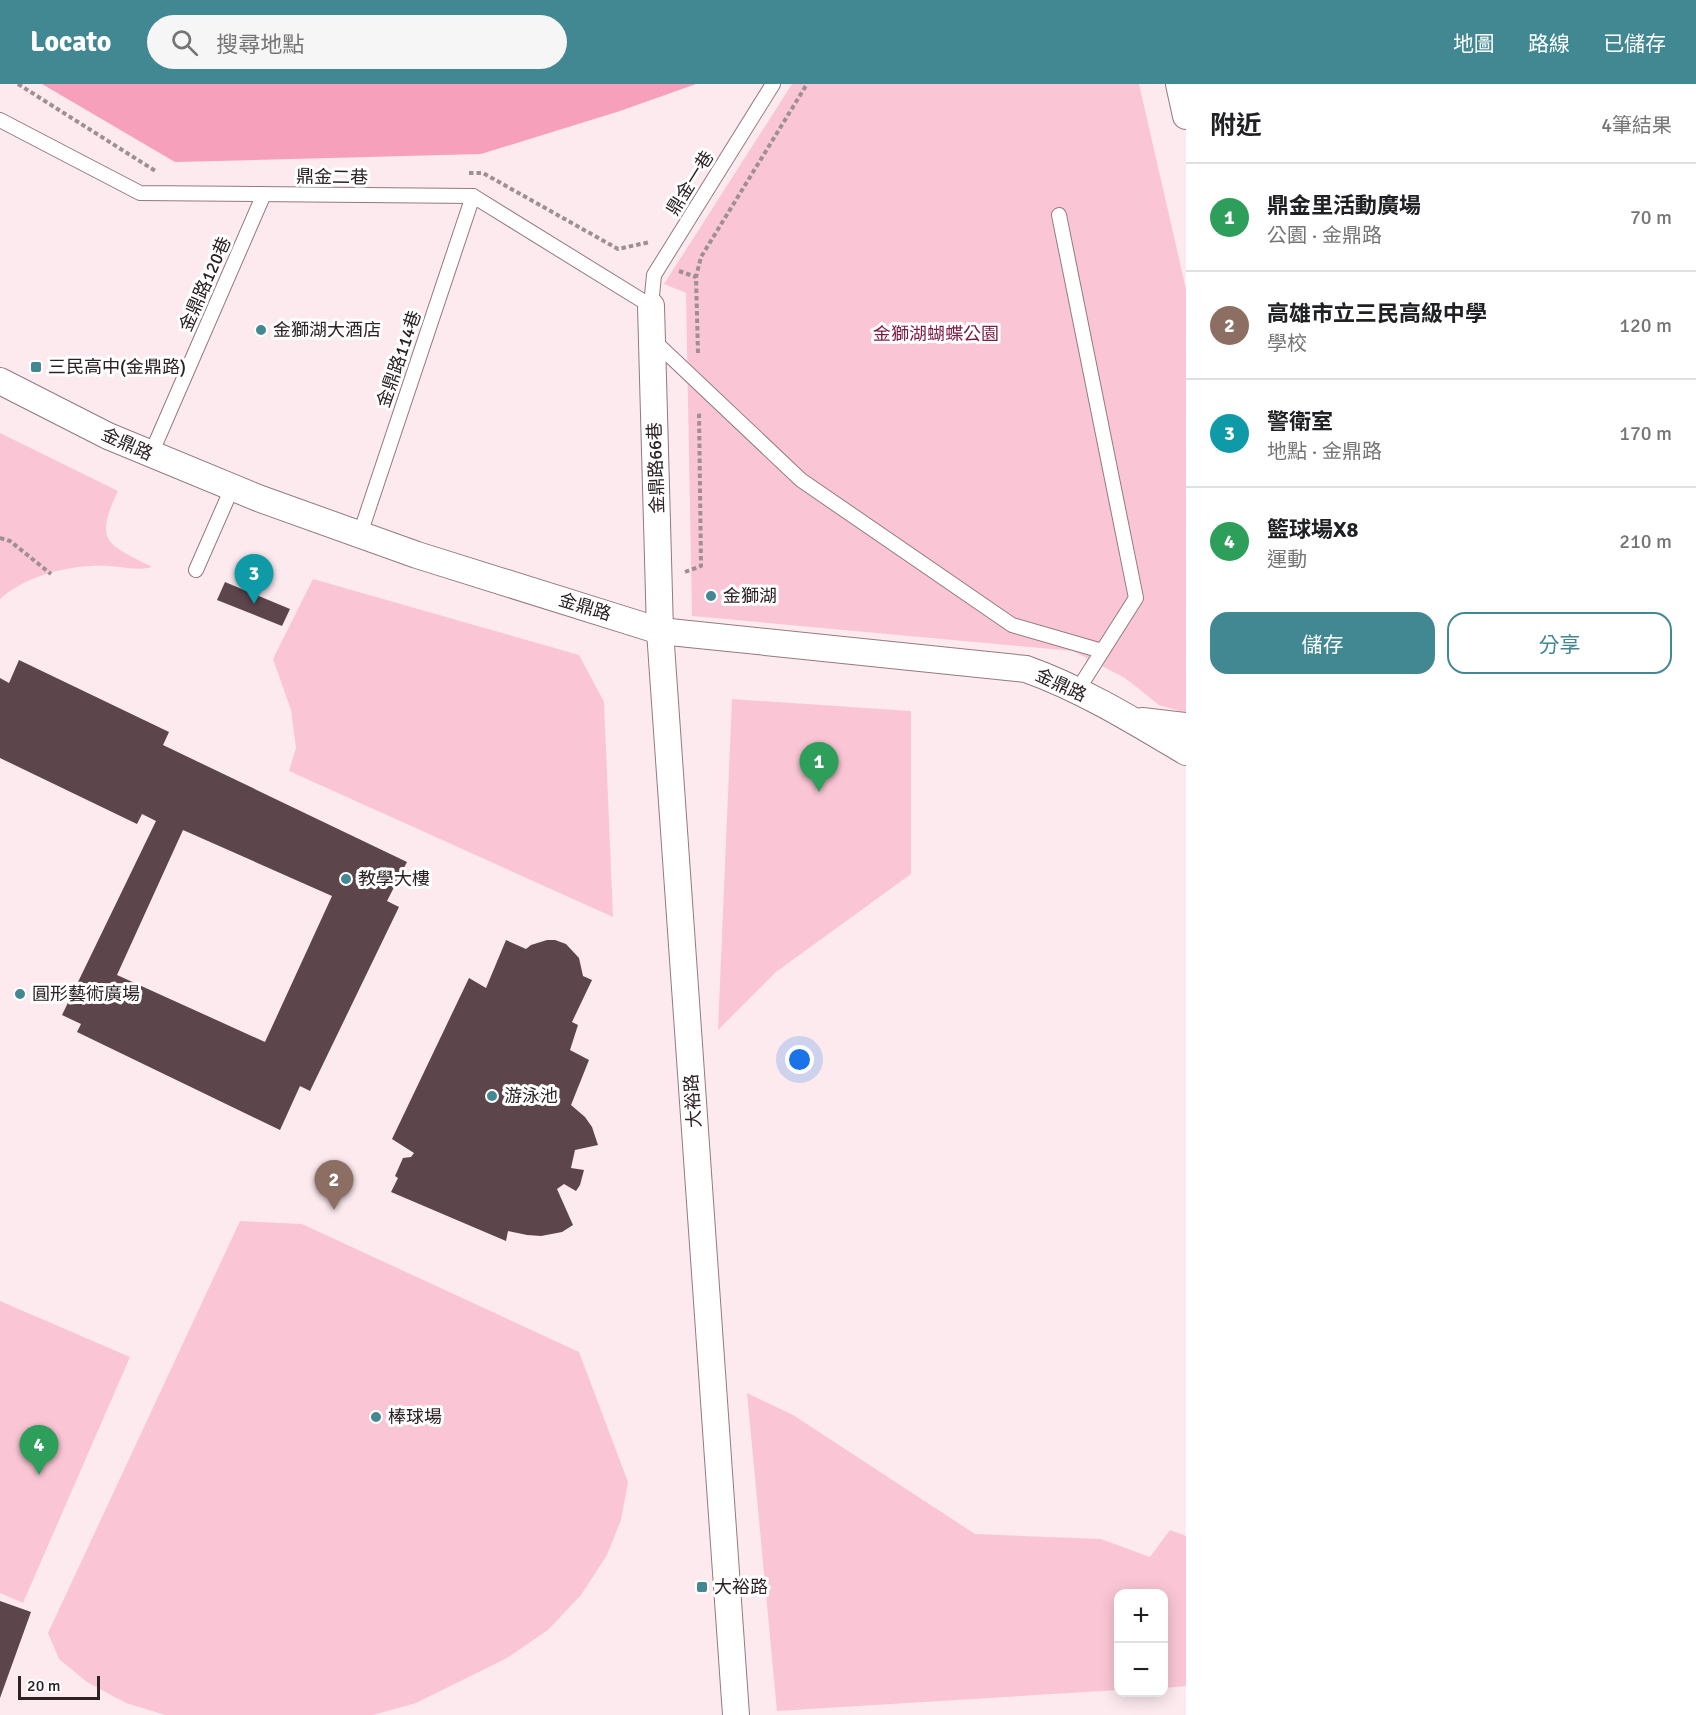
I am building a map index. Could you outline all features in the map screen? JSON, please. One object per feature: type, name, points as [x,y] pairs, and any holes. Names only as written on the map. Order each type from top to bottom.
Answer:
[{"type":"street","points":[[1179,84],[1186,116]]},
{"type":"street","name":"金鼎路66巷","points":[[651,306],[660,631]]},
{"type":"street","name":"金鼎路","points":[[0,381],[108,436],[232,488],[417,555],[660,631],[1026,669],[1053,679],[1131,719],[1186,752]]},
{"type":"street","name":"大裕路","points":[[660,631],[736,1715]]},
{"type":"street","points":[[1131,719],[1186,726]]},
{"type":"lane","name":"鼎金一巷","points":[[651,306],[654,275],[773,84]]},
{"type":"lane","name":"鼎金二巷","points":[[0,120],[140,193],[473,196]]},
{"type":"lane","name":"金鼎路120巷","points":[[151,454],[264,194]]},
{"type":"lane","points":[[473,196],[651,306]]},
{"type":"lane","name":"金鼎路114巷","points":[[360,534],[473,196]]},
{"type":"lane","points":[[1059,215],[1136,598],[1077,691]]},
{"type":"lane","points":[[652,339],[801,480],[1012,625],[1102,651]]},
{"type":"lane","points":[[196,570],[232,488]]},
{"type":"path","points":[[659,582],[701,566],[696,277],[701,257],[807,84]]},
{"type":"path","points":[[0,538],[18,547],[51,574]]},
{"type":"green space","name":"金獅湖蝴蝶公園","points":[[792,84],[1139,84],[1186,289],[1186,713],[1159,705],[1125,678],[1073,651],[692,616],[686,293],[664,284]]},
{"type":"green space","points":[[0,433],[118,491],[110,508],[107,522],[106,532],[109,540],[115,547],[152,567],[137,569],[96,566],[66,569],[37,577],[11,590],[0,599]]},
{"type":"green space","points":[[313,579],[579,655],[604,702],[613,917],[289,771],[296,748],[291,710],[273,659]]},
{"type":"green space","points":[[732,699],[911,711],[911,874],[776,972],[718,1030]]},
{"type":"green space","name":"棒球場","points":[[240,1221],[302,1224],[579,1352],[628,1482],[621,1520],[607,1555],[581,1595],[548,1630],[507,1658],[416,1703],[373,1715],[165,1715],[126,1703],[87,1682],[59,1659],[48,1633]]},
{"type":"green space","points":[[0,1301],[130,1357],[23,1603],[0,1593]]},
{"type":"green space","points":[[747,1393],[793,1415],[975,1534],[1101,1539],[1150,1557],[1170,1530],[1186,1536],[1186,1686],[1168,1688],[1168,1589],[1114,1589],[1114,1690],[777,1711]]},
{"type":"shaded area","points":[[42,84],[696,84],[620,111],[481,154],[175,162]]},
{"type":"building","points":[[225,582],[290,609],[282,626],[217,600]]},
{"type":"building","name":"教學大樓","points":[[19,660],[169,732],[163,745],[407,862],[387,901],[399,907],[310,1091],[300,1086],[280,1130],[77,1032],[81,1024],[62,1015],[156,821],[142,814],[137,824],[0,758],[0,678],[9,683]],"holes":[[[183,830],[332,896],[265,1042],[117,975]]]},
{"type":"building","points":[[506,940],[526,949],[547,940],[566,944],[579,958],[583,976],[592,980],[572,1022],[578,1025],[570,1050],[589,1060],[571,1105],[585,1117],[592,1127],[598,1145],[575,1150],[571,1168],[584,1170],[576,1191],[564,1184],[557,1189],[573,1225],[562,1232],[541,1236],[508,1231],[506,1241],[391,1192],[398,1178],[395,1176],[403,1158],[411,1157],[414,1153],[392,1139],[469,978],[486,988]]},
{"type":"building","points":[[0,1601],[31,1612],[0,1698]]},
{"type":"place","name":"金獅湖大酒店","points":[[261,330]]},
{"type":"place","name":"三民高中(金鼎路)","points":[[36,367]]},
{"type":"place","name":"金獅湖","points":[[711,596]]},
{"type":"place","name":"警衛室","points":[[254,604]]},
{"type":"place","name":"鼎金里活動廣場","points":[[819,792]]},
{"type":"place","name":"教學大樓","points":[[346,879]]},
{"type":"place","name":"圓形藝術廣場","points":[[20,994]]},
{"type":"place","name":"游泳池","points":[[492,1096]]},
{"type":"place","name":"高雄市立三民高級中學","points":[[334,1210]]},
{"type":"place","name":"棒球場","points":[[376,1417]]},
{"type":"place","name":"籃球場X8","points":[[39,1475]]},
{"type":"place","name":"大裕路","points":[[702,1587]]}]
